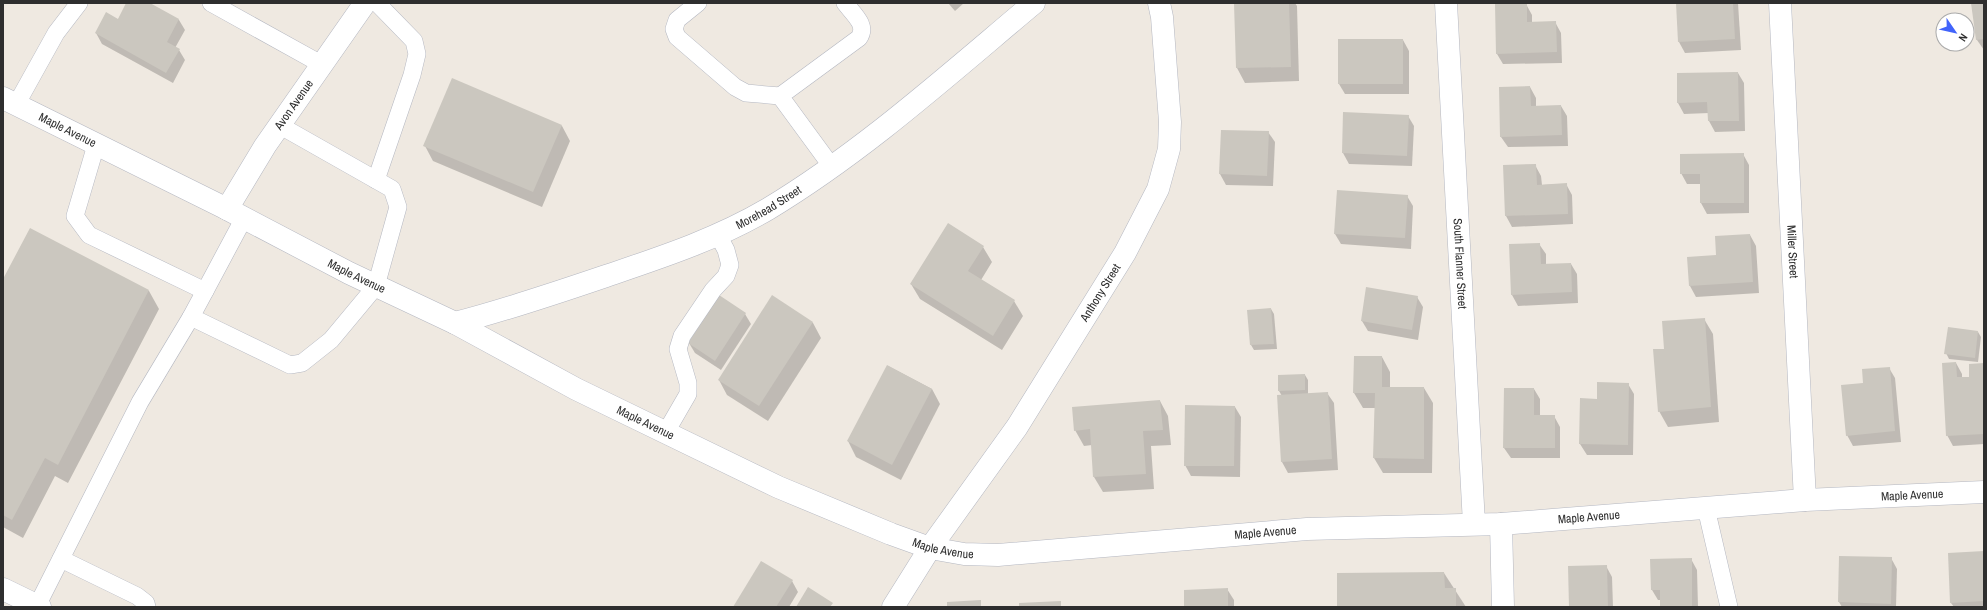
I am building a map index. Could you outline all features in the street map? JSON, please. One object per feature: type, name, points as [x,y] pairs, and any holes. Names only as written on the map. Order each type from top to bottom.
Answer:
[{"type":"street","name":"Avon Avenue","points":[[235,214],[279,125],[365,3]]},
{"type":"street","name":"Morehead Street","points":[[455,323],[504,310],[676,253],[767,209],[832,167],[884,128],[1034,3]]},
{"type":"street","name":"Anthony Street","points":[[893,607],[930,548],[1017,427],[1125,254],[1158,189],[1169,149],[1170,122],[1160,3]]},
{"type":"street","name":"South Flanner Street","points":[[1446,3],[1474,524]]},
{"type":"street","name":"Miller Street","points":[[1780,3],[1805,500]]},
{"type":"street","name":"Maple Avenue","points":[[10,101],[376,286],[455,323],[576,389],[778,487],[891,534],[930,548],[964,554],[998,555],[1307,529],[1500,524],[1805,500],[1984,492]]},
{"type":"street","points":[[1500,524],[1503,607]]},
{"type":"street","points":[[3,589],[38,607]]},
{"type":"lane","points":[[10,101],[56,33],[79,3]]},
{"type":"lane","points":[[211,3],[321,64]]},
{"type":"lane","points":[[376,180],[412,75],[416,54],[414,41],[377,3]]},
{"type":"lane","points":[[698,3],[677,20],[674,29],[677,36],[736,87],[746,92],[780,96],[859,38],[863,32],[862,25],[845,3]]},
{"type":"lane","points":[[780,96],[832,167]]},
{"type":"lane","points":[[191,317],[290,365],[302,363],[331,340],[376,286],[398,207],[392,189],[279,125]]},
{"type":"lane","points":[[96,145],[75,216],[89,235],[205,291]]},
{"type":"lane","points":[[38,607],[140,402],[205,291],[235,214]]},
{"type":"lane","points":[[666,432],[688,394],[688,383],[678,349],[682,336],[713,290],[726,276],[730,265],[726,250],[718,234]]},
{"type":"lane","points":[[1706,508],[1729,607]]},
{"type":"lane","points":[[61,559],[137,596],[146,603],[147,607]]},
{"type":"building","points":[[126,3],[150,3],[179,19],[167,42],[180,49],[166,73],[95,33],[106,12],[118,19]]},
{"type":"building","points":[[1234,3],[1289,3],[1291,67],[1236,68]]},
{"type":"building","points":[[1527,3],[1527,22],[1556,21],[1557,52],[1496,54],[1495,4]]},
{"type":"building","points":[[1676,3],[1733,3],[1735,39],[1678,42]]},
{"type":"building","points":[[1971,3],[1984,3],[1984,39],[1976,40],[1975,12],[1972,12]]},
{"type":"building","points":[[1338,39],[1403,39],[1403,84],[1338,84]]},
{"type":"building","points":[[1738,72],[1739,121],[1708,121],[1707,102],[1677,103],[1677,73]]},
{"type":"building","points":[[452,78],[562,125],[533,192],[423,146]]},
{"type":"building","points":[[1530,86],[1531,106],[1561,105],[1562,135],[1500,137],[1499,87]]},
{"type":"building","points":[[1343,112],[1409,115],[1407,156],[1342,153]]},
{"type":"building","points":[[1221,130],[1269,131],[1267,176],[1219,174]]},
{"type":"building","points":[[1744,153],[1744,203],[1700,203],[1700,174],[1680,174],[1680,154]]},
{"type":"building","points":[[1536,164],[1537,185],[1567,183],[1568,214],[1505,216],[1503,165]]},
{"type":"building","points":[[1337,190],[1408,195],[1405,238],[1334,234]]},
{"type":"building","points":[[948,223],[984,246],[968,271],[1015,300],[993,336],[910,284]]},
{"type":"building","points":[[30,228],[149,290],[58,465],[45,458],[12,520],[3,515],[3,279]]},
{"type":"building","points":[[1750,234],[1753,282],[1689,286],[1687,257],[1716,255],[1715,236]]},
{"type":"building","points":[[1540,243],[1541,264],[1571,263],[1572,292],[1511,295],[1509,244]]},
{"type":"building","points":[[1366,287],[1418,296],[1412,330],[1361,321]]},
{"type":"building","points":[[719,295],[746,313],[715,361],[688,343]]},
{"type":"building","points":[[772,295],[813,322],[759,406],[718,380]]},
{"type":"building","points":[[1271,308],[1274,344],[1250,345],[1247,310]]},
{"type":"building","points":[[1705,318],[1711,407],[1658,412],[1653,349],[1664,349],[1662,321]]},
{"type":"building","points":[[1948,327],[1978,331],[1975,358],[1944,354]]},
{"type":"building","points":[[1354,356],[1382,356],[1382,387],[1424,387],[1424,459],[1373,458],[1375,393],[1353,393]]},
{"type":"building","points":[[1956,362],[1957,377],[1969,377],[1969,364],[1984,363],[1984,434],[1946,436],[1942,363]]},
{"type":"building","points":[[887,365],[932,389],[892,465],[847,441]]},
{"type":"building","points":[[1890,367],[1895,431],[1846,436],[1841,385],[1863,383],[1862,369]]},
{"type":"building","points":[[1305,374],[1305,390],[1278,391],[1278,375]]},
{"type":"building","points":[[1597,382],[1629,383],[1628,445],[1579,444],[1580,398],[1597,399]]},
{"type":"building","points":[[1504,388],[1534,388],[1534,415],[1555,415],[1555,448],[1503,448]]},
{"type":"building","points":[[1328,392],[1332,459],[1281,462],[1277,395]]},
{"type":"building","points":[[1160,400],[1163,430],[1143,431],[1146,474],[1093,477],[1090,429],[1074,431],[1072,407]]},
{"type":"building","points":[[1185,405],[1235,406],[1234,466],[1184,466]]},
{"type":"building","points":[[1984,551],[1984,601],[1950,603],[1948,553]]},
{"type":"building","points":[[1839,556],[1892,557],[1891,604],[1838,602]]},
{"type":"building","points":[[1692,558],[1692,607],[1660,607],[1660,590],[1651,590],[1650,559]]},
{"type":"building","points":[[761,561],[793,580],[776,607],[733,607]]},
{"type":"building","points":[[1607,565],[1608,607],[1569,607],[1568,566]]},
{"type":"building","points":[[1444,572],[1445,588],[1456,588],[1456,607],[1337,607],[1337,573]]},
{"type":"building","points":[[808,587],[833,603],[830,607],[796,607]]},
{"type":"building","points":[[1228,588],[1228,607],[1184,607],[1184,590]]},
{"type":"building","points":[[981,600],[981,607],[947,607],[947,602]]},
{"type":"building","points":[[1061,601],[1061,607],[1019,607],[1019,603]]}]
